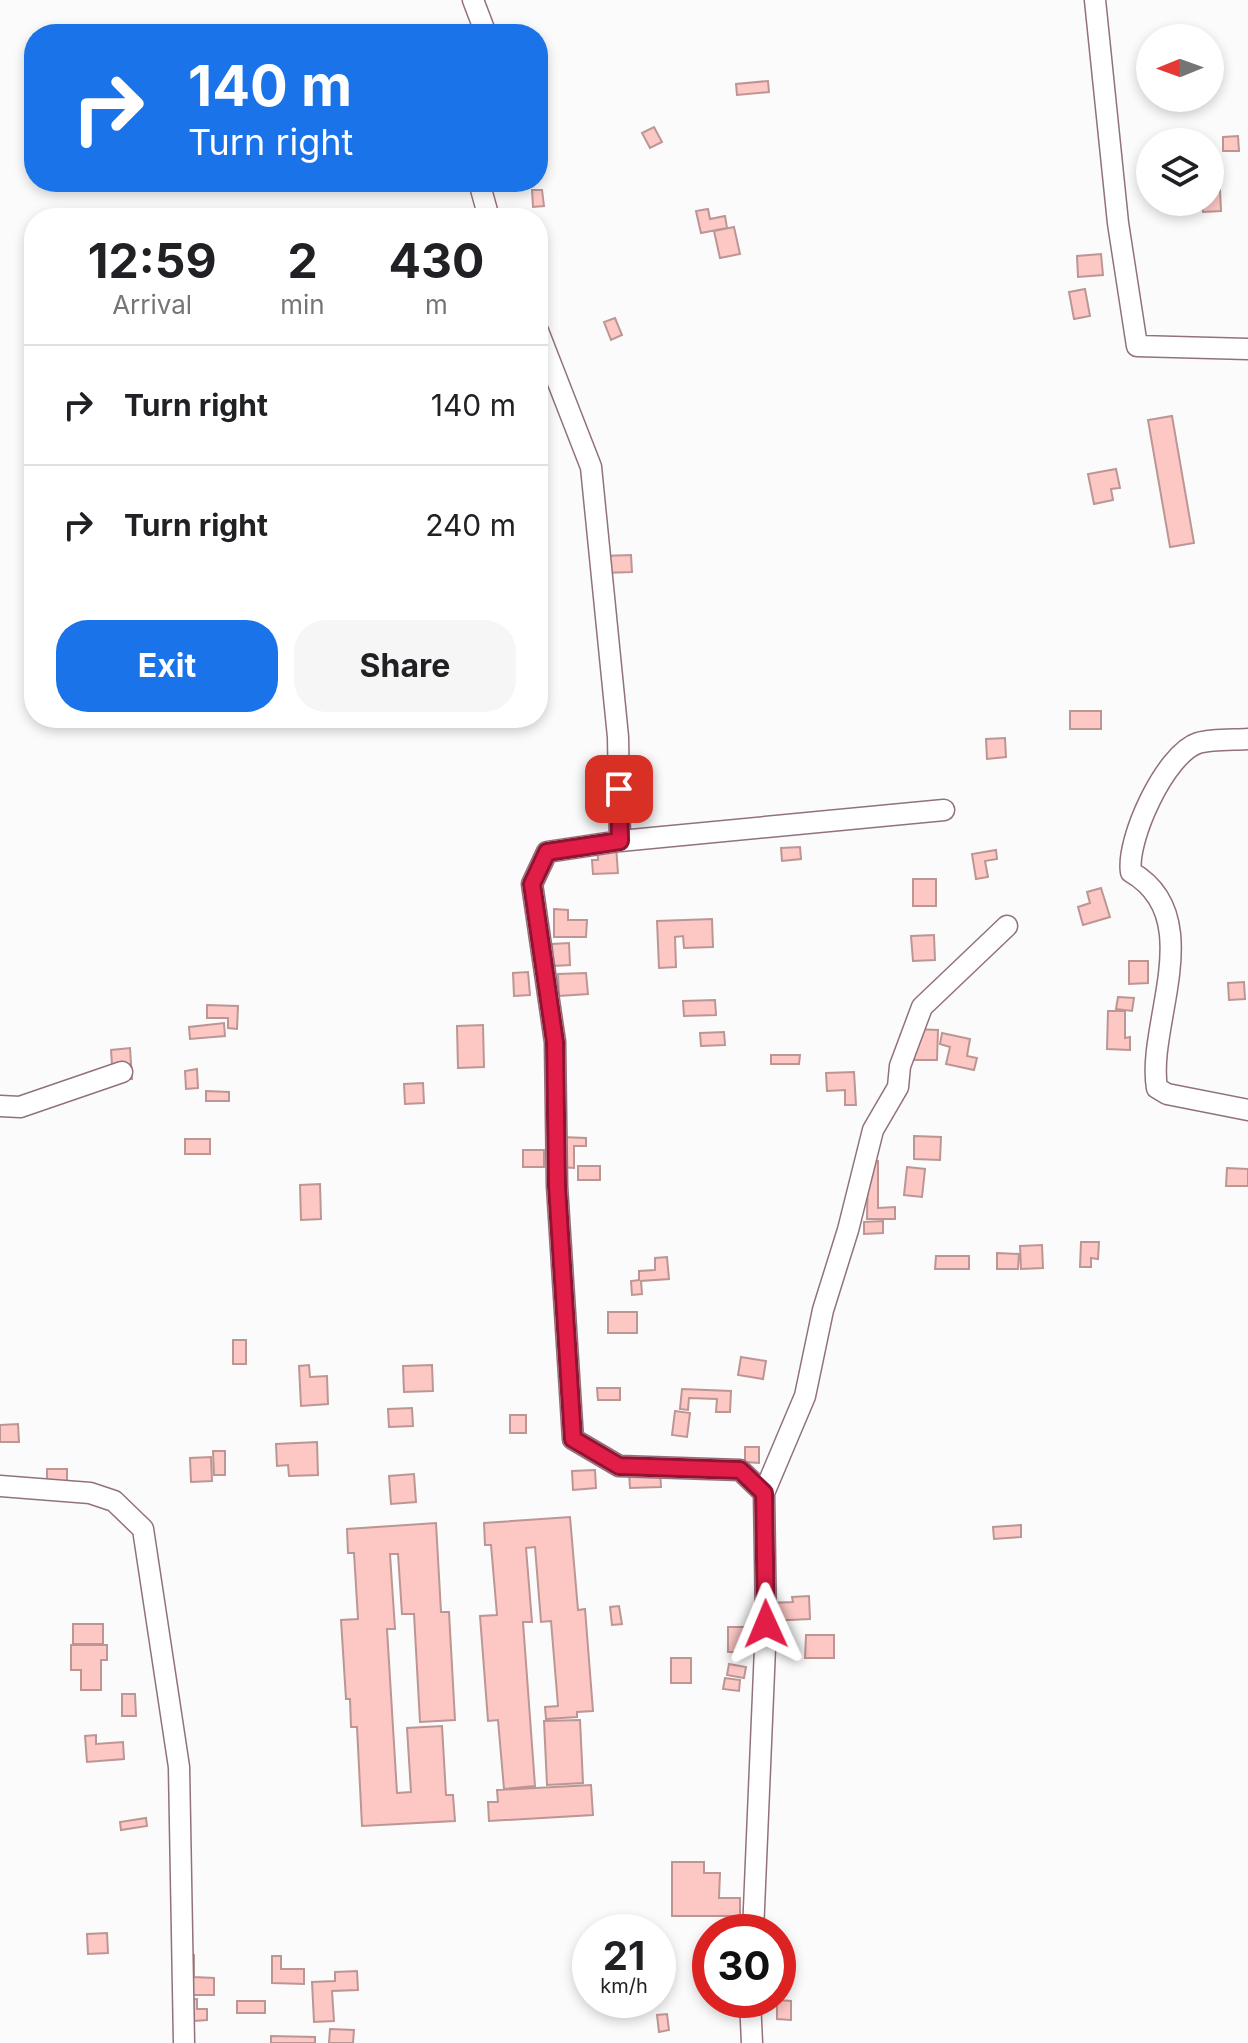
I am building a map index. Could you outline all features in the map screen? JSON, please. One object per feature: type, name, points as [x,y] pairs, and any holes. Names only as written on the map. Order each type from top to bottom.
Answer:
[{"type":"street","points":[[473,0],[482,24]]},
{"type":"street","points":[[1095,0],[1118,223],[1137,346],[1248,349]]},
{"type":"street","points":[[548,357],[591,467],[618,737],[620,841]]},
{"type":"street","points":[[1248,739],[1197,743],[1177,756],[1148,804],[1129,859],[1131,872],[1157,893],[1166,918],[1169,984],[1157,1088],[1167,1094],[1248,1110]]},
{"type":"street","points":[[764,1493],[740,1470],[619,1466],[573,1439],[557,1186],[555,1042],[532,884],[547,852],[620,841],[944,810]]},
{"type":"street","points":[[754,1914],[766,1624],[764,1493],[805,1396],[823,1310],[848,1230],[873,1130],[898,1087],[900,1066],[922,1007],[1007,926]]},
{"type":"street","points":[[0,1106],[20,1107],[122,1072]]},
{"type":"street","points":[[0,1486],[90,1493],[114,1501],[143,1529],[179,1767],[184,2043]]},
{"type":"street","points":[[751,2018],[752,2043]]},
{"type":"building","points":[[768,81],[769,92],[737,95],[736,84]]},
{"type":"building","points":[[654,127],[662,142],[650,148],[642,133]]},
{"type":"building","points":[[1238,136],[1239,151],[1224,151],[1224,137]]},
{"type":"building","points":[[532,192],[542,192],[544,206],[533,207]]},
{"type":"building","points":[[708,209],[710,219],[725,216],[727,228],[701,233],[696,211]]},
{"type":"building","points":[[734,227],[740,254],[720,258],[714,231]]},
{"type":"building","points":[[1101,254],[1103,275],[1078,277],[1077,256]]},
{"type":"building","points":[[1085,289],[1090,316],[1074,319],[1069,292]]},
{"type":"building","points":[[615,318],[622,335],[611,340],[604,322]]},
{"type":"building","points":[[1172,416],[1194,543],[1170,547],[1148,420]]},
{"type":"building","points":[[1116,469],[1120,488],[1111,489],[1113,500],[1094,504],[1088,474]]},
{"type":"building","points":[[631,555],[632,572],[603,573],[602,556]]},
{"type":"building","points":[[1070,711],[1101,711],[1101,729],[1070,729]]},
{"type":"building","points":[[1005,738],[1006,757],[987,759],[986,739]]},
{"type":"building","points":[[616,846],[618,873],[593,874],[592,860],[598,860],[597,847]]},
{"type":"building","points":[[800,847],[801,859],[782,861],[781,848]]},
{"type":"building","points":[[996,850],[997,859],[985,861],[988,877],[976,879],[972,854]]},
{"type":"building","points":[[913,879],[936,879],[936,906],[913,906]]},
{"type":"building","points":[[1101,888],[1110,917],[1083,925],[1078,907],[1090,903],[1087,892]]},
{"type":"building","points":[[554,909],[568,910],[568,920],[587,920],[586,937],[554,937]]},
{"type":"building","points":[[712,919],[713,947],[684,948],[683,936],[675,937],[676,967],[659,968],[657,921]]},
{"type":"building","points":[[934,935],[935,960],[913,961],[911,936]]},
{"type":"building","points":[[569,943],[570,965],[553,966],[552,944]]},
{"type":"building","points":[[1129,961],[1148,961],[1148,983],[1129,984]]},
{"type":"building","points":[[528,972],[530,995],[514,996],[513,973]]},
{"type":"building","points":[[586,973],[588,994],[559,996],[558,974]]},
{"type":"building","points":[[1244,982],[1245,999],[1229,1000],[1228,983]]},
{"type":"building","points":[[1118,997],[1134,998],[1132,1011],[1116,1009]]},
{"type":"building","points":[[715,1000],[716,1015],[684,1016],[683,1001]]},
{"type":"building","points":[[207,1005],[238,1006],[237,1029],[228,1028],[228,1018],[207,1018]]},
{"type":"building","points":[[1108,1011],[1125,1011],[1125,1038],[1130,1037],[1130,1050],[1107,1049]]},
{"type":"building","points":[[224,1023],[225,1036],[190,1039],[189,1027]]},
{"type":"building","points":[[483,1025],[484,1067],[458,1068],[457,1026]]},
{"type":"building","points":[[915,1029],[938,1030],[937,1060],[914,1060]]},
{"type":"building","points":[[724,1032],[725,1045],[701,1046],[700,1033]]},
{"type":"building","points":[[942,1033],[970,1039],[967,1056],[977,1058],[974,1070],[946,1064],[950,1047],[940,1044]]},
{"type":"building","points":[[130,1048],[132,1079],[113,1080],[111,1050]]},
{"type":"building","points":[[771,1055],[800,1055],[799,1064],[771,1064]]},
{"type":"building","points":[[197,1069],[198,1088],[186,1089],[185,1071]]},
{"type":"building","points":[[854,1072],[856,1105],[845,1105],[845,1090],[827,1091],[826,1073]]},
{"type":"building","points":[[423,1083],[424,1103],[405,1104],[404,1084]]},
{"type":"building","points":[[206,1091],[229,1092],[229,1101],[206,1101]]},
{"type":"building","points":[[914,1136],[941,1137],[940,1160],[914,1159]]},
{"type":"building","points":[[562,1137],[586,1138],[586,1146],[574,1146],[574,1168],[561,1167]]},
{"type":"building","points":[[185,1139],[210,1139],[210,1154],[185,1154]]},
{"type":"building","points":[[523,1150],[544,1150],[544,1167],[523,1167]]},
{"type":"building","points":[[868,1161],[878,1161],[878,1208],[895,1207],[895,1219],[867,1219]]},
{"type":"building","points":[[578,1166],[600,1166],[600,1180],[578,1180]]},
{"type":"building","points":[[907,1167],[925,1169],[922,1197],[904,1195]]},
{"type":"building","points":[[1227,1168],[1248,1169],[1248,1186],[1226,1186]]},
{"type":"building","points":[[320,1184],[321,1219],[301,1220],[300,1185]]},
{"type":"building","points":[[883,1221],[883,1233],[864,1234],[864,1222]]},
{"type":"building","points":[[1081,1242],[1099,1242],[1098,1259],[1091,1258],[1091,1267],[1080,1267]]},
{"type":"building","points":[[1042,1245],[1043,1268],[1021,1269],[1020,1246]]},
{"type":"building","points":[[997,1253],[1019,1254],[1018,1269],[997,1269]]},
{"type":"building","points":[[936,1256],[969,1256],[969,1269],[935,1269]]},
{"type":"building","points":[[667,1257],[669,1279],[641,1281],[642,1294],[632,1295],[631,1281],[639,1280],[639,1271],[655,1270],[655,1258]]},
{"type":"building","points":[[608,1312],[637,1312],[637,1333],[608,1333]]},
{"type":"building","points":[[233,1340],[246,1340],[246,1364],[233,1364]]},
{"type":"building","points":[[741,1357],[766,1361],[763,1379],[738,1375]]},
{"type":"building","points":[[309,1365],[310,1377],[327,1376],[328,1404],[301,1406],[299,1366]]},
{"type":"building","points":[[432,1365],[433,1391],[404,1392],[403,1366]]},
{"type":"building","points":[[597,1388],[620,1388],[620,1400],[598,1400]]},
{"type":"building","points":[[682,1389],[731,1391],[730,1412],[716,1412],[717,1399],[689,1398],[688,1410],[680,1409]]},
{"type":"building","points":[[412,1408],[413,1426],[389,1427],[388,1409]]},
{"type":"building","points":[[675,1411],[690,1413],[687,1437],[672,1435]]},
{"type":"building","points":[[510,1415],[526,1415],[526,1433],[510,1433]]},
{"type":"building","points":[[18,1424],[19,1442],[0,1442],[0,1425]]},
{"type":"building","points":[[317,1442],[318,1475],[289,1476],[288,1465],[277,1466],[276,1444]]},
{"type":"building","points":[[745,1447],[759,1447],[759,1463],[745,1462]]},
{"type":"building","points":[[213,1451],[225,1451],[225,1475],[214,1475]]},
{"type":"building","points":[[211,1457],[212,1481],[191,1482],[190,1458]]},
{"type":"building","points":[[47,1469],[67,1469],[67,1482],[47,1483]]},
{"type":"building","points":[[595,1470],[596,1488],[573,1490],[572,1471]]},
{"type":"building","points":[[660,1470],[661,1487],[630,1488],[629,1472]]},
{"type":"building","points":[[414,1474],[416,1502],[391,1504],[389,1476]]},
{"type":"building","points":[[570,1517],[578,1610],[585,1609],[593,1711],[577,1712],[577,1717],[546,1719],[545,1707],[558,1706],[551,1621],[541,1622],[535,1547],[526,1548],[532,1622],[523,1622],[535,1786],[504,1789],[498,1720],[488,1721],[480,1616],[497,1615],[491,1545],[485,1545],[484,1523]]},
{"type":"building","points":[[436,1523],[441,1612],[449,1612],[455,1720],[420,1722],[414,1614],[402,1614],[398,1554],[390,1554],[395,1629],[387,1629],[397,1793],[411,1792],[407,1728],[442,1726],[446,1795],[453,1795],[455,1821],[362,1826],[357,1727],[351,1727],[350,1699],[346,1699],[341,1620],[358,1619],[354,1553],[348,1553],[347,1529]]},
{"type":"building","points":[[1021,1525],[1021,1537],[994,1539],[993,1527]]},
{"type":"building","points":[[809,1596],[810,1619],[769,1621],[768,1603],[793,1602],[792,1597]]},
{"type":"building","points":[[619,1606],[622,1624],[612,1625],[610,1607]]},
{"type":"building","points":[[73,1624],[103,1624],[103,1644],[73,1644]]},
{"type":"building","points":[[728,1627],[750,1627],[750,1652],[728,1652]]},
{"type":"building","points":[[806,1635],[834,1635],[834,1658],[805,1658]]},
{"type":"building","points":[[71,1645],[107,1645],[107,1660],[101,1660],[101,1690],[81,1690],[81,1670],[71,1670]]},
{"type":"building","points":[[671,1658],[691,1658],[691,1683],[671,1683]]},
{"type":"building","points":[[729,1664],[746,1667],[744,1678],[727,1675]]},
{"type":"building","points":[[725,1678],[740,1680],[739,1691],[723,1689]]},
{"type":"building","points":[[122,1694],[135,1694],[136,1716],[122,1716]]},
{"type":"building","points":[[580,1720],[583,1783],[547,1785],[544,1721]]},
{"type":"building","points":[[96,1735],[96,1744],[123,1742],[124,1759],[87,1762],[85,1736]]},
{"type":"building","points":[[591,1785],[593,1815],[489,1821],[488,1802],[498,1802],[497,1790]]},
{"type":"building","points":[[146,1818],[147,1826],[121,1830],[120,1822]]},
{"type":"building","points":[[672,1862],[704,1862],[704,1873],[720,1873],[719,1898],[740,1898],[740,1914],[672,1914]]},
{"type":"building","points":[[107,1933],[108,1953],[88,1954],[87,1934]]},
{"type":"building","points":[[176,1955],[194,1955],[194,1977],[214,1978],[214,1995],[182,1995]]},
{"type":"building","points":[[272,1956],[281,1956],[281,1969],[304,1969],[304,1984],[272,1983]]},
{"type":"building","points":[[357,1971],[358,1990],[332,1991],[334,2021],[314,2022],[312,1982],[335,1981],[335,1972]]},
{"type":"building","points":[[197,1999],[197,2009],[207,2009],[207,2020],[181,2022],[179,2000]]},
{"type":"building","points":[[237,2001],[265,2001],[265,2013],[237,2013]]},
{"type":"building","points":[[657,2018],[668,2018],[669,2030],[659,2032]]},
{"type":"building","points":[[330,2029],[354,2030],[353,2043],[329,2043]]},
{"type":"building","points":[[271,2036],[315,2037],[315,2043],[271,2043]]},
{"type":"route","points":[[619,789],[620,841],[547,852],[532,884],[555,1042],[557,1186],[573,1388],[573,1439],[619,1466],[740,1470],[764,1493],[766,1624]]}]
